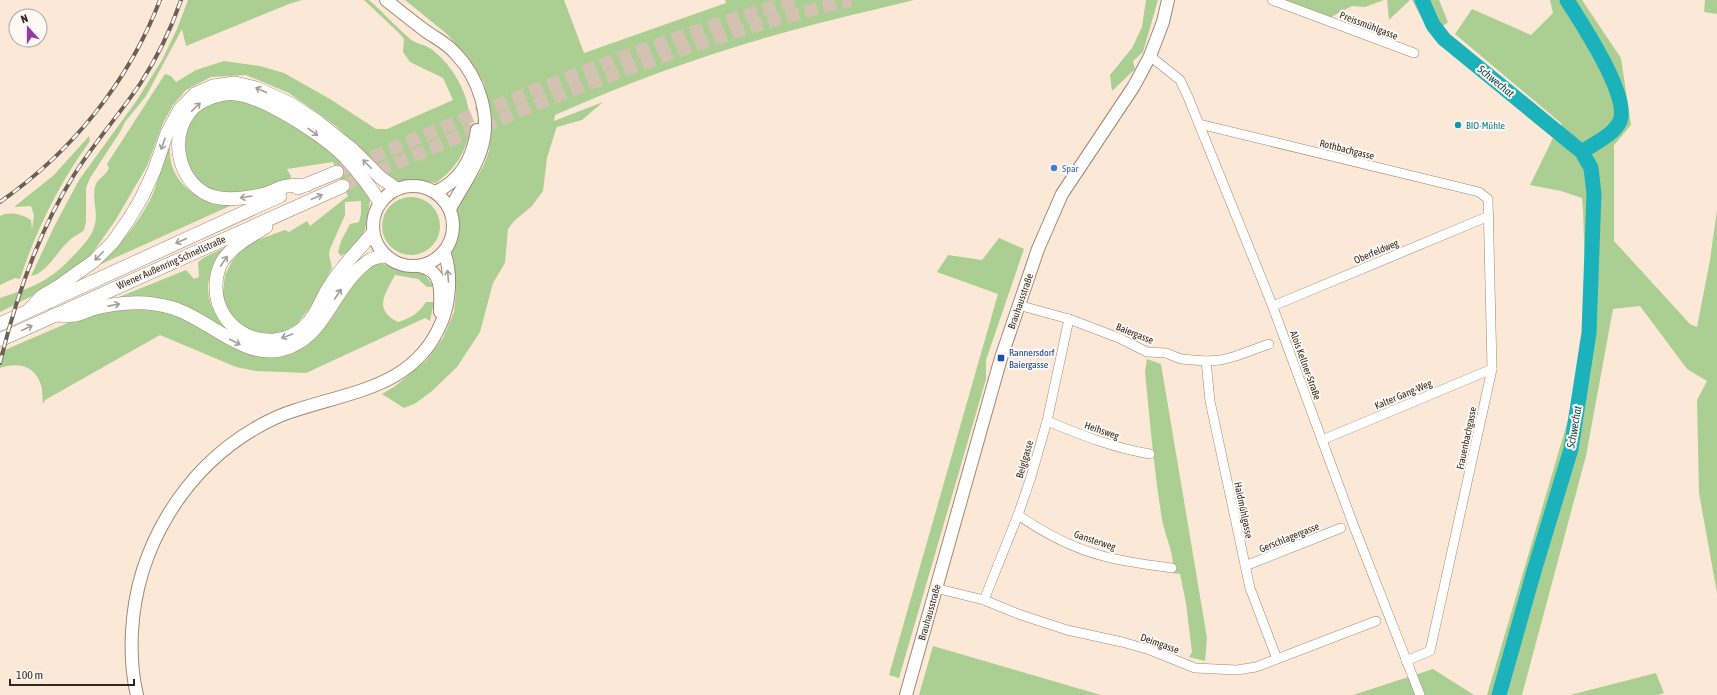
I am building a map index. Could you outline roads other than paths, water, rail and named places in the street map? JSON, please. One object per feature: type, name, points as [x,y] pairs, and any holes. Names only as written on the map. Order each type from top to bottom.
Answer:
[{"type":"highway","points":[[29,310],[42,296],[94,261],[113,242],[141,199],[154,171],[167,132],[180,109],[195,94],[214,86],[235,83],[256,88],[291,104],[318,122],[352,149],[381,178],[397,189]]},
{"type":"highway","points":[[306,185],[283,187],[266,194],[240,198],[220,198],[210,196],[199,190],[191,183],[178,156],[178,135],[187,116],[200,103],[217,95],[235,93],[252,98],[283,112],[311,130],[344,156],[370,186],[380,203]]},
{"type":"highway","name":"Wiener Außenring Schnellstraße","points":[[0,324],[337,172]]},
{"type":"highway","name":"Wiener Außenring Schnellstraße","points":[[0,340],[291,208],[343,186]]},
{"type":"highway","points":[[291,208],[268,226],[234,248],[222,261],[216,275],[216,294],[223,316],[236,329],[252,337],[274,340],[288,336],[302,328],[313,317],[329,286],[339,272],[373,233]]},
{"type":"highway","points":[[54,315],[76,315],[92,309],[123,304],[150,304],[173,308],[194,317],[237,344],[257,349],[275,351],[293,346],[308,336],[321,322],[339,292],[353,274],[370,260],[385,256]]},
{"type":"main road","points":[[386,0],[456,53],[472,77],[484,109],[485,128],[482,150],[450,209]]},
{"type":"main road","name":"Brauhausstraße","points":[[906,695],[1001,358],[1038,250],[1062,194],[1134,86],[1150,56],[1163,22],[1168,0]]},
{"type":"main road","points":[[429,33],[463,76],[474,104],[477,123],[475,140],[465,166],[446,188],[435,192]]},
{"type":"main road","points":[[419,266],[436,260],[444,252],[450,242],[453,231],[453,220],[450,209],[444,200],[435,192],[418,186],[406,186],[387,195],[380,203],[374,218],[373,233],[377,245],[385,256],[392,261],[402,265],[419,266],[430,270],[434,274],[440,290],[440,327]]},
{"type":"main road","points":[[137,695],[131,652],[133,617],[138,584],[148,554],[168,512],[192,481],[220,452],[255,429],[291,411],[376,386],[398,375],[416,361],[430,345],[440,327],[446,311],[449,292],[444,252]]},
{"type":"street","name":"Preissmühlgasse","points":[[1272,0],[1414,53]]},
{"type":"street","name":"Alois Kellner-Straße","points":[[1150,56],[1180,80],[1272,306],[1420,695]]},
{"type":"street","name":"Rothbachgasse","points":[[1198,124],[1479,192],[1488,199]]},
{"type":"street","name":"Frauenbachgasse","points":[[1406,661],[1430,651],[1492,369],[1488,199]]},
{"type":"street","name":"Oberfeldweg","points":[[1272,306],[1489,216]]},
{"type":"street","name":"Baiergasse","points":[[1018,305],[1069,319],[1119,338],[1147,352],[1166,354],[1181,359],[1206,361],[1236,356],[1269,344]]},
{"type":"street","name":"Beiglgasse","points":[[984,600],[1018,515],[1047,421],[1069,319]]},
{"type":"street","name":"Haidmühlgasse","points":[[1206,361],[1210,401],[1250,588],[1277,659]]},
{"type":"street","name":"Kalter Gang-Weg","points":[[1322,440],[1492,369]]},
{"type":"street","name":"Heihsweg","points":[[1047,421],[1104,443],[1128,450],[1150,454]]},
{"type":"street","name":"Gansterweg","points":[[1018,515],[1041,530],[1076,547],[1103,556],[1172,568]]},
{"type":"street","name":"Gerschlagergasse","points":[[1245,566],[1341,528]]},
{"type":"street","name":"Deimgasse","points":[[935,588],[984,600],[1067,630],[1122,642],[1150,650],[1195,668],[1237,670],[1256,667],[1376,621]]},
{"type":"waterway","name":"Schwechat","points":[[1422,0],[1433,25],[1444,39],[1582,152],[1591,168],[1594,194],[1589,333],[1571,449],[1534,571],[1499,695]]},
{"type":"waterway","name":"Schwechat","points":[[1567,0],[1593,42],[1611,77],[1618,94],[1621,109],[1620,121],[1617,126],[1603,138],[1582,152]]},
{"type":"tunnel","points":[[337,172],[450,124],[622,57],[797,0]]},
{"type":"tunnel","points":[[343,186],[526,109],[664,56],[728,34],[851,0]]},
{"type":"railway","points":[[0,202],[51,161],[95,113],[115,86],[132,59],[160,0]]},
{"type":"railway","points":[[0,363],[21,290],[39,242],[50,219],[74,175],[140,84],[152,64],[173,22],[181,0]]},
{"type":"place","name":"BIO-Mühle","points":[[1458,125]]},
{"type":"place","name":"Spar","points":[[1054,168]]},
{"type":"place","name":"Rannersdorf Baiergasse","points":[[1001,358]]}]
